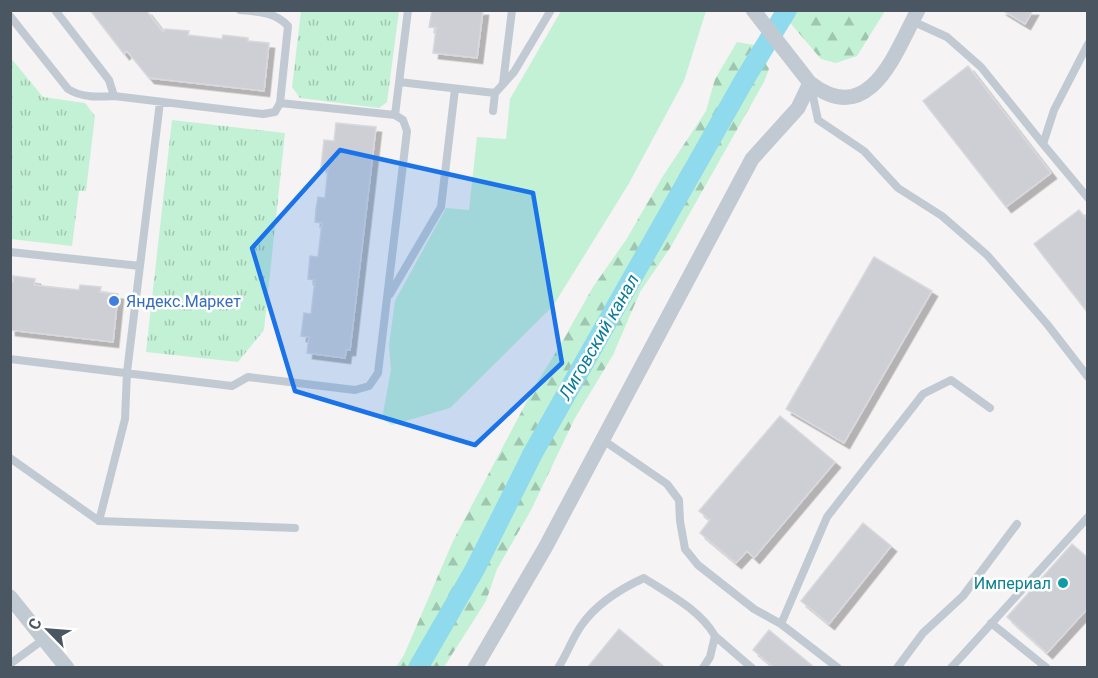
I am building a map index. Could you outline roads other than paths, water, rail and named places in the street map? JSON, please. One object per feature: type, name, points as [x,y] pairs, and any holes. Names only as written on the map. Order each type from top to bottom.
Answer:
[{"type":"street","points":[[753,10],[810,83],[820,91],[844,98],[868,90],[886,71],[915,16]]},
{"type":"street","points":[[475,668],[545,548],[752,159],[798,108],[810,83]]},
{"type":"street","points":[[10,597],[68,668]]},
{"type":"lane","points":[[55,10],[109,80],[114,96]]},
{"type":"lane","points":[[10,16],[68,89],[76,94],[114,96],[263,114],[275,112],[280,103],[288,26],[268,13],[240,10]]},
{"type":"lane","points":[[395,115],[408,10]]},
{"type":"lane","points":[[503,85],[512,10]]},
{"type":"lane","points":[[493,111],[495,93],[514,72],[551,10]]},
{"type":"lane","points":[[915,16],[947,37],[981,67],[1088,198]]},
{"type":"lane","points":[[1043,144],[1054,110],[1088,44]]},
{"type":"lane","points":[[399,82],[495,93]]},
{"type":"lane","points":[[810,83],[818,120],[864,151],[898,188],[942,216],[987,255],[1047,324],[1088,377]]},
{"type":"lane","points":[[388,298],[441,207],[455,89]]},
{"type":"lane","points":[[99,521],[125,419],[127,372],[160,102]]},
{"type":"lane","points":[[10,359],[232,386],[248,377],[355,390],[369,386],[378,373],[407,131],[403,120],[395,115],[280,103]]},
{"type":"lane","points":[[10,252],[140,266]]},
{"type":"lane","points":[[781,624],[826,517],[923,394],[951,380],[990,408]]},
{"type":"lane","points":[[603,440],[667,484],[679,500],[685,549],[698,565],[754,609],[781,624],[838,668]]},
{"type":"lane","points":[[10,458],[99,521],[295,528]]},
{"type":"lane","points":[[951,668],[1088,517]]},
{"type":"lane","points":[[897,668],[923,633],[963,596],[1017,524]]},
{"type":"lane","points":[[558,668],[581,626],[597,609],[623,588],[644,578],[707,623],[715,636],[752,668]]},
{"type":"lane","points":[[992,623],[1047,668]]},
{"type":"lane","points":[[704,668],[710,657],[715,636]]},
{"type":"lane","points":[[10,664],[44,639]]},
{"type":"waterway","name":"Лиговский канал","points":[[418,668],[475,569],[533,453],[746,77],[787,10]]},
{"type":"place","name":"Яндекс.Маркет","points":[[114,301]]},
{"type":"place","name":"Империал","points":[[1063,583]]}]
